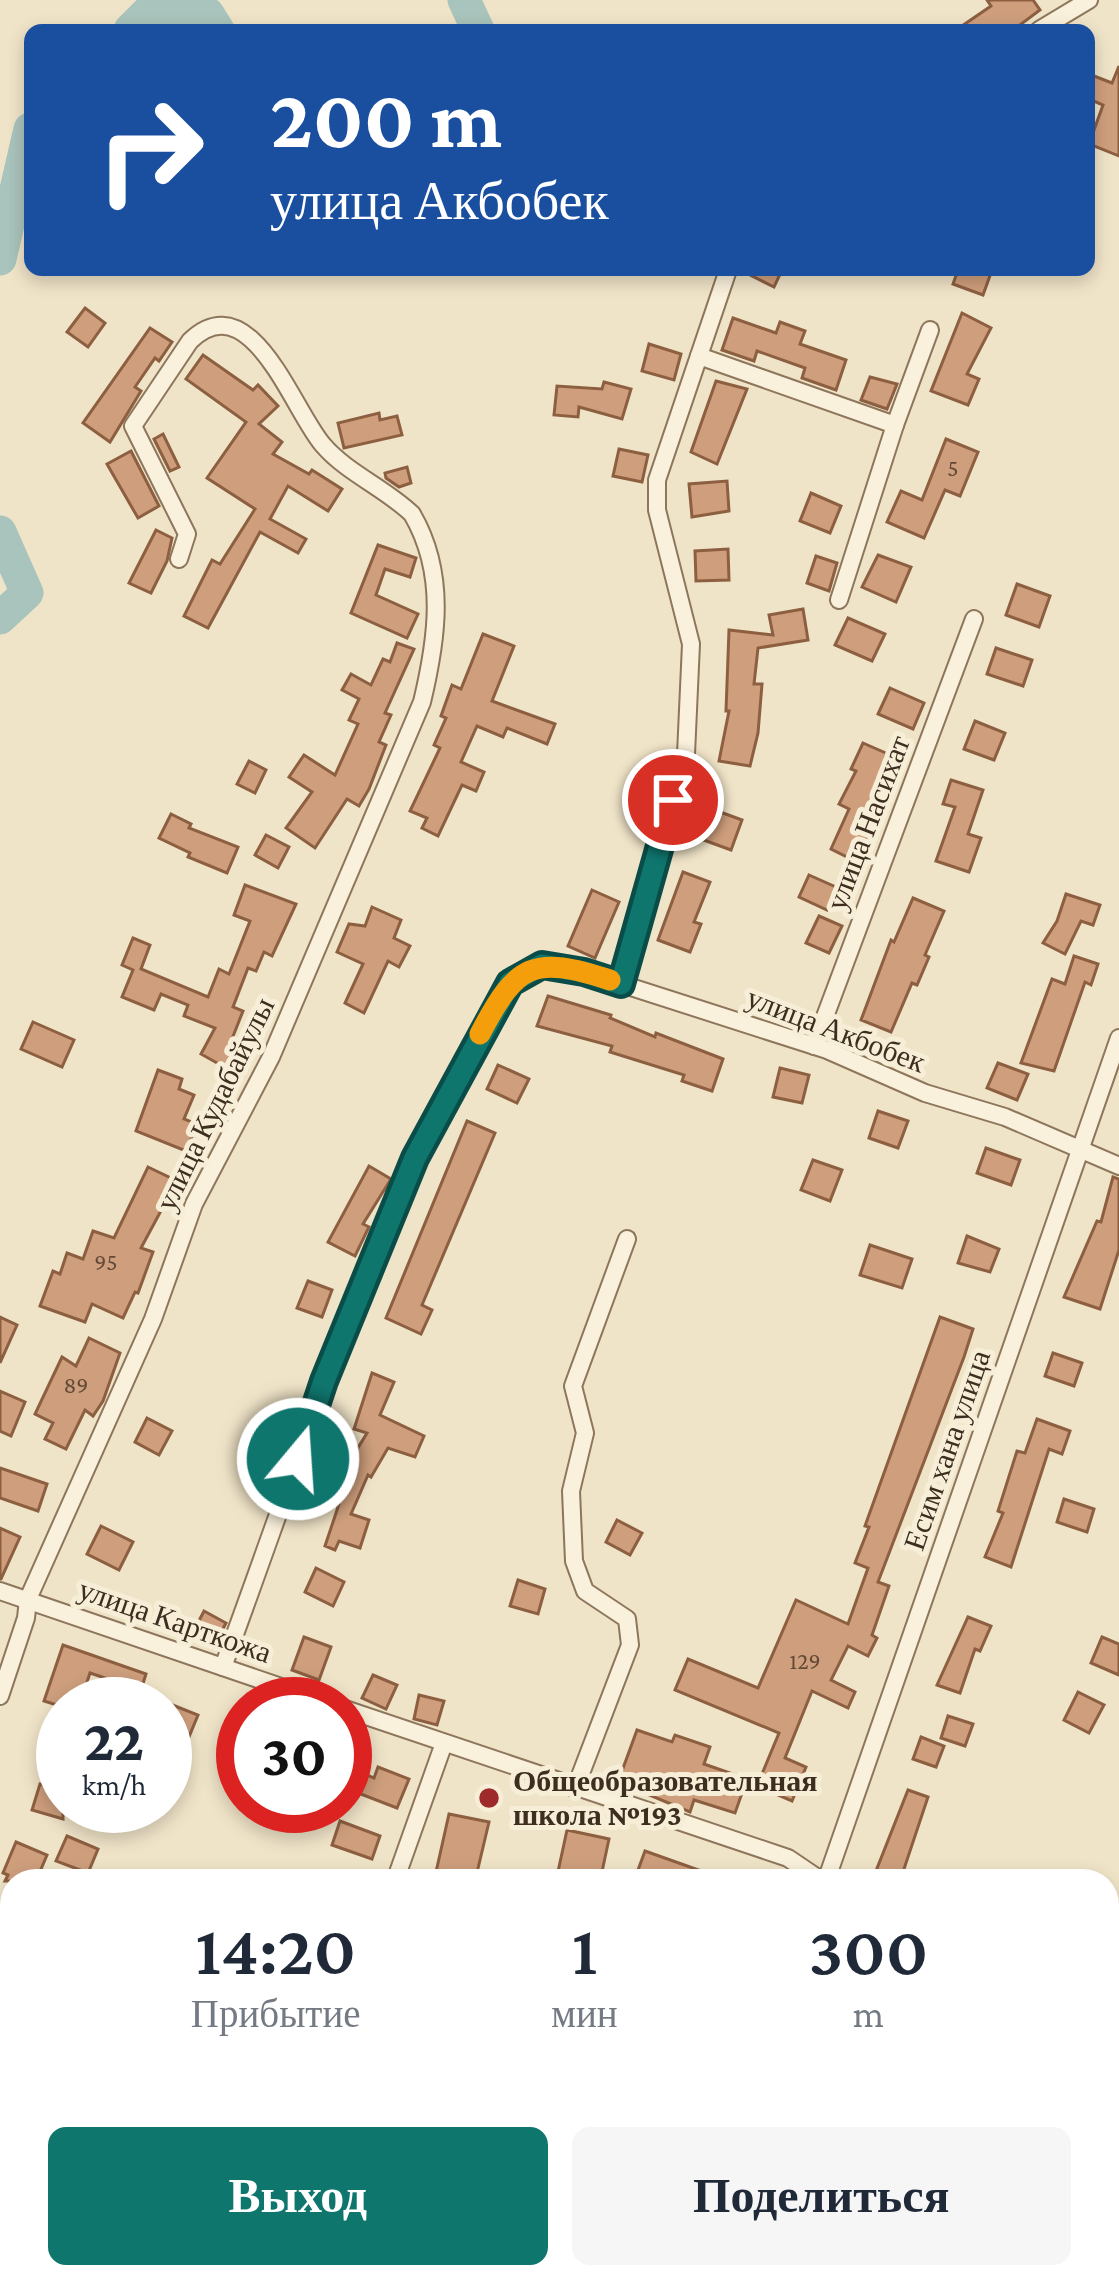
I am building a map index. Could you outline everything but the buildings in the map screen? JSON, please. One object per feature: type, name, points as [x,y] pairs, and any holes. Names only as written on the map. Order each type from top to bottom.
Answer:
[{"type":"street","points":[[1049,24],[1089,0]]},
{"type":"street","points":[[621,984],[686,754],[692,644],[657,510],[657,480],[726,276]]},
{"type":"street","name":"улица Кудабайулы","points":[[0,1696],[28,1600],[153,1318],[194,1204],[271,1057],[422,703],[437,642],[436,589],[421,529],[396,499],[326,450],[270,359],[234,328],[202,329],[133,426],[187,533],[179,559]]},
{"type":"street","points":[[839,601],[930,330]]},
{"type":"street","points":[[698,356],[895,425]]},
{"type":"street","name":"улица Насихат","points":[[814,1046],[974,619]]},
{"type":"street","name":"улица Акбобек","points":[[223,1667],[324,1381],[415,1158],[510,983],[529,969],[542,965],[584,972],[814,1046],[925,1093],[1005,1117],[1119,1166]]},
{"type":"street","name":"Есим хана улица","points":[[828,1869],[1119,1037]]},
{"type":"street","points":[[574,1789],[630,1645],[627,1619],[585,1591],[574,1561],[571,1491],[584,1433],[573,1386],[627,1239]]},
{"type":"street","name":"улица Карткожа","points":[[0,1591],[252,1677]]},
{"type":"street","points":[[372,1718],[788,1858],[805,1869]]},
{"type":"street","points":[[399,1869],[444,1743]]},
{"type":"waterway","points":[[464,0],[475,24]]},
{"type":"waterway","points":[[136,24],[150,10],[208,14],[214,24]]},
{"type":"waterway","points":[[0,259],[24,155]]},
{"type":"waterway","points":[[0,532],[27,593],[0,618]]},
{"type":"slow traffic","points":[[480,1034],[510,983],[529,969],[542,965],[610,980]]},
{"type":"place","name":"Общеобразовательная школа №193","points":[[489,1798]]},
{"type":"route","points":[[298,1459],[324,1381],[415,1158],[487,1022],[510,983],[542,965],[621,984],[673,800]]}]
